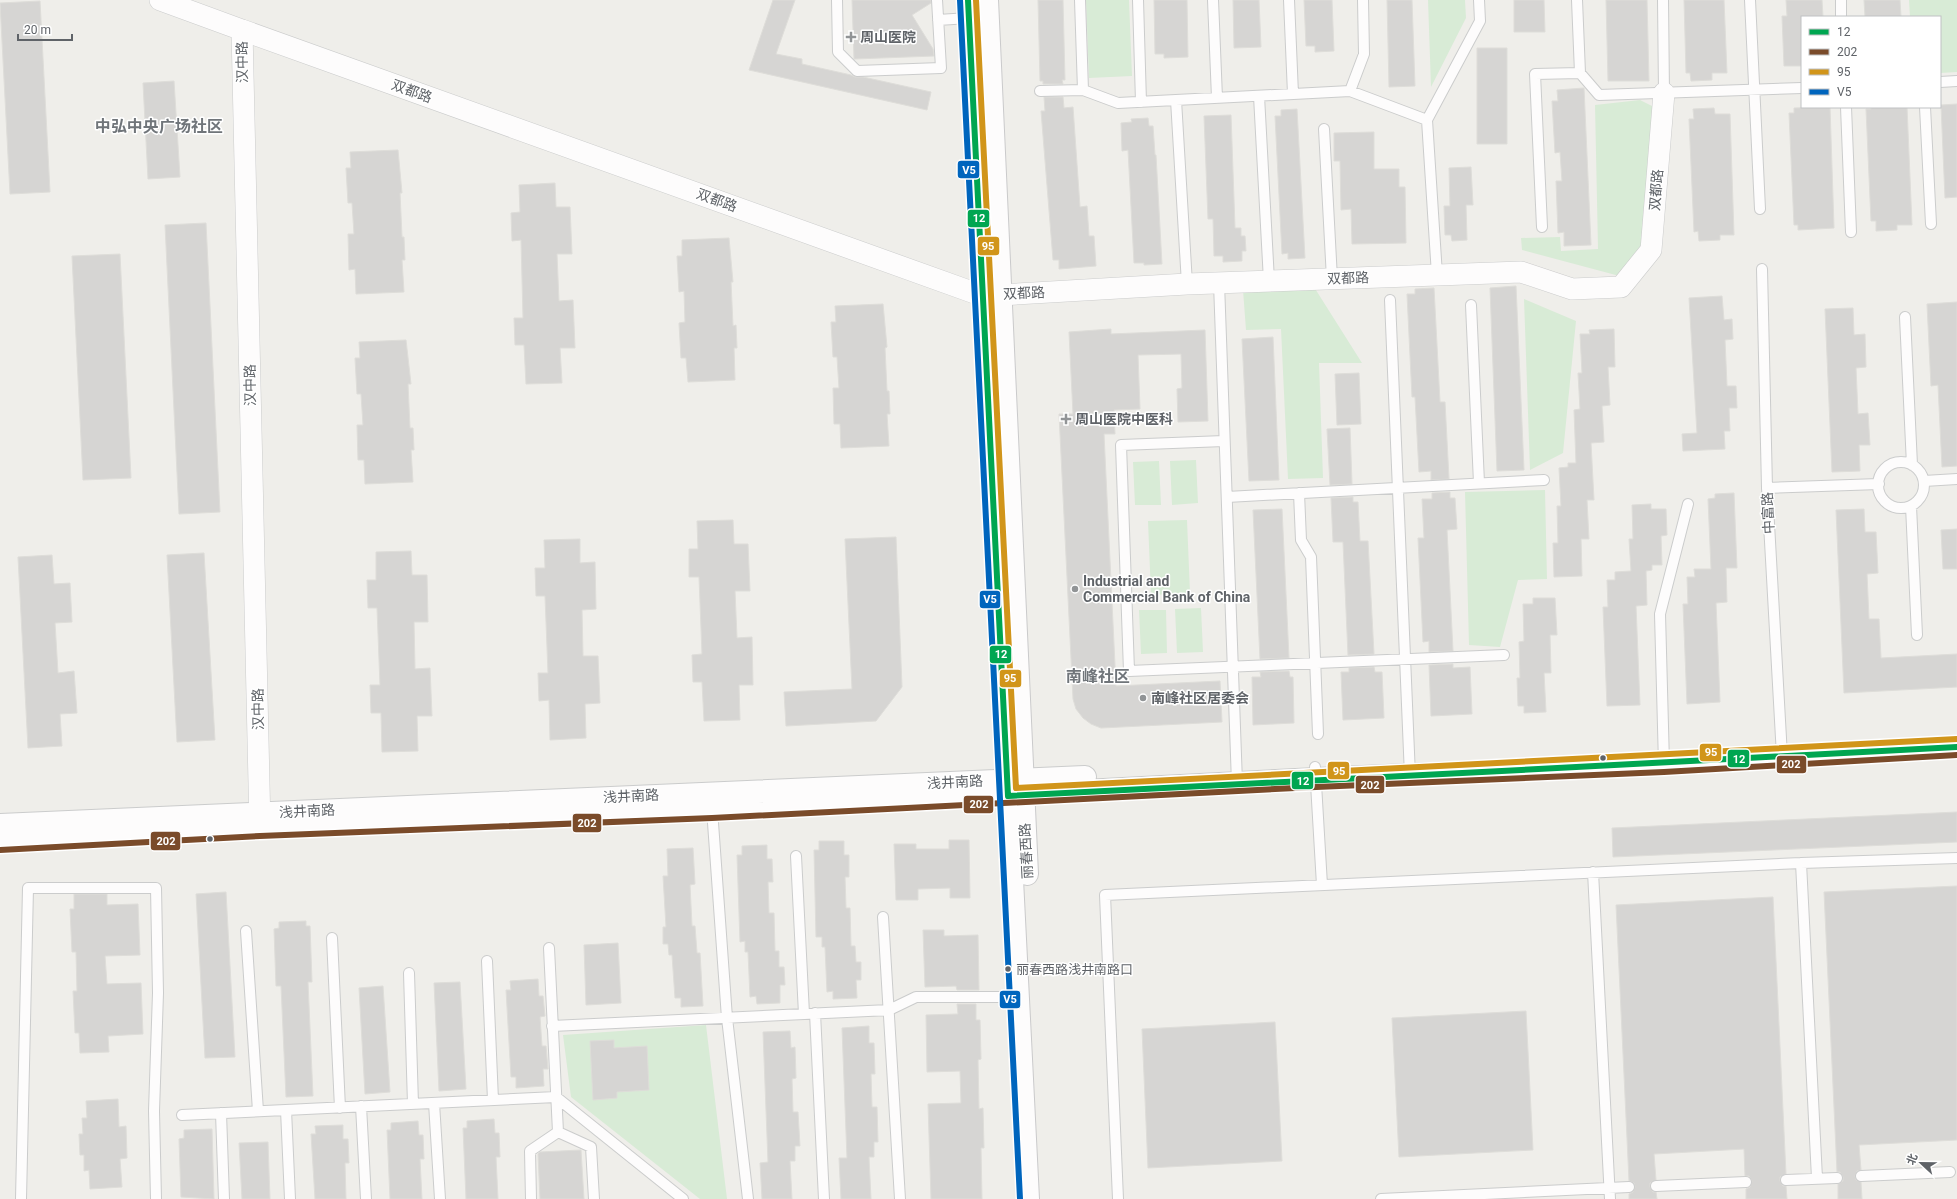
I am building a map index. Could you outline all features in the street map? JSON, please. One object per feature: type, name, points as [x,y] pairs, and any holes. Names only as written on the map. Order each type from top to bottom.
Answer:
[{"type":"street","name":"汉中路","points":[[160,0],[242,30],[260,820]]},
{"type":"street","name":"丽春西路","points":[[987,0],[991,295]]},
{"type":"street","name":"丽春西路","points":[[968,9],[991,295],[1015,787],[1042,1199]]},
{"type":"street","name":"双都路","points":[[242,30],[991,295],[1187,284],[1521,272],[1572,289],[1621,287],[1651,250],[1664,93]]},
{"type":"street","name":"浅井南路","points":[[1782,750],[1957,734]]},
{"type":"street","name":"浅井南路","points":[[0,825],[260,820],[711,802],[1316,773],[1409,770],[1782,750],[1957,747]]},
{"type":"street","name":"丽春西路","points":[[1015,787],[1018,997],[1028,1199]]},
{"type":"street","name":"浅井南路","points":[[0,842],[260,820]]},
{"type":"lane","points":[[837,0],[838,52],[857,71],[941,68],[937,0]]},
{"type":"lane","points":[[1080,0],[1083,90]]},
{"type":"lane","points":[[1138,0],[1141,102]]},
{"type":"lane","points":[[1213,0],[1217,98]]},
{"type":"lane","points":[[1289,0],[1293,94]]},
{"type":"lane","points":[[1350,91],[1364,54],[1363,0]]},
{"type":"lane","points":[[1437,275],[1427,120],[1480,21],[1479,0]]},
{"type":"lane","points":[[1577,0],[1580,73],[1599,95],[1801,88]]},
{"type":"lane","points":[[1663,0],[1664,93]]},
{"type":"lane","points":[[1750,0],[1760,209]]},
{"type":"lane","points":[[1840,0],[1841,16]]},
{"type":"lane","points":[[938,20],[968,9]]},
{"type":"lane","points":[[1542,227],[1535,74],[1580,73]]},
{"type":"lane","points":[[1941,82],[1957,81]]},
{"type":"lane","points":[[1040,91],[1083,90],[1118,103],[1350,91],[1427,120]]},
{"type":"lane","points":[[1259,96],[1269,281]]},
{"type":"lane","points":[[1176,100],[1187,284]]},
{"type":"lane","points":[[1846,108],[1852,232]]},
{"type":"lane","points":[[1925,108],[1931,224]]},
{"type":"lane","points":[[1324,129],[1332,279]]},
{"type":"lane","name":"中富路","points":[[1762,269],[1766,488],[1782,750]]},
{"type":"lane","points":[[1219,283],[1237,777]]},
{"type":"lane","points":[[1390,300],[1409,770]]},
{"type":"lane","points":[[1471,305],[1479,484]]},
{"type":"lane","points":[[1905,317],[1912,464]]},
{"type":"lane","points":[[1224,441],[1121,445],[1129,671],[1504,655]]},
{"type":"lane","points":[[1902,462],[1912,464],[1920,471],[1924,481],[1924,491],[1919,500],[1910,506],[1900,508],[1890,506],[1883,499],[1878,489],[1879,479],[1884,470],[1892,464],[1902,462]]},
{"type":"lane","points":[[1924,481],[1957,479]]},
{"type":"lane","points":[[1227,498],[1544,480]]},
{"type":"lane","points":[[1766,488],[1879,484]]},
{"type":"lane","points":[[1299,494],[1301,540],[1311,557],[1318,734]]},
{"type":"lane","points":[[1664,756],[1660,614],[1688,504]]},
{"type":"lane","points":[[1910,506],[1917,635]]},
{"type":"lane","points":[[1316,773],[1322,885]]},
{"type":"lane","points":[[711,802],[727,1018],[748,1199]]},
{"type":"lane","points":[[796,856],[804,1014]]},
{"type":"lane","points":[[1118,1199],[1105,895],[1593,872],[1957,858]]},
{"type":"lane","points":[[1801,863],[1817,1178]]},
{"type":"lane","points":[[1593,872],[1610,1199]]},
{"type":"lane","points":[[21,1199],[28,888],[59,887],[156,888],[158,993],[154,1111],[156,1199]]},
{"type":"lane","points":[[883,917],[900,1199]]},
{"type":"lane","points":[[246,931],[258,1111]]},
{"type":"lane","points":[[332,938],[340,1108]]},
{"type":"lane","points":[[549,948],[558,1132]]},
{"type":"lane","points":[[487,961],[493,1100]]},
{"type":"lane","points":[[409,973],[413,1104]]},
{"type":"lane","points":[[552,1026],[889,1010],[916,998],[1018,997]]},
{"type":"lane","points":[[815,1013],[824,1199]]},
{"type":"lane","points":[[182,1115],[556,1096],[673,1195],[684,1199]]},
{"type":"lane","points":[[434,1102],[440,1199]]},
{"type":"lane","points":[[360,1106],[366,1199]]},
{"type":"lane","points":[[286,1110],[290,1199]]},
{"type":"lane","points":[[221,1113],[224,1199]]},
{"type":"lane","points":[[531,1199],[530,1151],[558,1132]]},
{"type":"lane","points":[[558,1132],[591,1148],[594,1199]]},
{"type":"lane","points":[[1861,1176],[1950,1172]]},
{"type":"lane","points":[[1786,1180],[1837,1178]]},
{"type":"lane","points":[[1656,1186],[1746,1182]]},
{"type":"lane","points":[[1381,1199],[1629,1187]]},
{"type":"green space","points":[[1086,0],[1129,0],[1132,76],[1089,78]]},
{"type":"green space","points":[[1428,0],[1465,0],[1466,18],[1431,87]]},
{"type":"green space","points":[[1909,0],[1957,0],[1957,72],[1941,73],[1941,16],[1910,16]]},
{"type":"green space","points":[[1640,100],[1652,106],[1650,242],[1627,278],[1522,250],[1521,238],[1560,237],[1561,251],[1598,249],[1595,105]]},
{"type":"green space","points":[[1314,287],[1362,363],[1319,363],[1323,478],[1288,479],[1281,329],[1246,330],[1243,290]]},
{"type":"green space","points":[[1524,299],[1576,321],[1563,453],[1530,470]]},
{"type":"green space","points":[[1196,460],[1198,503],[1172,505],[1170,461]]},
{"type":"green space","points":[[1159,461],[1161,505],[1135,505],[1133,462]]},
{"type":"green space","points":[[1545,490],[1547,579],[1518,580],[1500,647],[1469,645],[1465,492]]},
{"type":"green space","points":[[1187,520],[1190,593],[1151,595],[1148,521]]},
{"type":"green space","points":[[1201,608],[1203,652],[1177,653],[1175,609]]},
{"type":"green space","points":[[1139,610],[1166,610],[1167,653],[1141,654]]},
{"type":"green space","points":[[706,1025],[727,1199],[700,1199],[571,1097],[563,1035]]},
{"type":"building","points":[[773,0],[795,0],[776,54],[802,59],[802,64],[855,77],[863,77],[931,92],[927,110],[749,70]]},
{"type":"building","points":[[852,0],[931,0],[931,3],[912,15],[933,49],[934,56],[854,59]]},
{"type":"building","points":[[1038,0],[1063,0],[1065,80],[1062,80],[1063,84],[1043,84],[1043,81],[1040,81]]},
{"type":"building","points":[[1154,0],[1187,0],[1188,57],[1164,58],[1164,54],[1155,54]]},
{"type":"building","points":[[1233,0],[1259,0],[1261,47],[1234,48]]},
{"type":"building","points":[[1304,0],[1332,0],[1334,51],[1315,52],[1315,46],[1306,46]]},
{"type":"building","points":[[1387,0],[1412,0],[1415,86],[1389,87]]},
{"type":"building","points":[[1514,0],[1544,0],[1545,32],[1514,32]]},
{"type":"building","points":[[1606,0],[1647,0],[1649,81],[1608,81]]},
{"type":"building","points":[[1684,0],[1724,0],[1727,73],[1712,73],[1712,80],[1691,81],[1690,73],[1686,73]]},
{"type":"building","points":[[1786,0],[1822,0],[1823,16],[1801,16],[1801,66],[1784,66],[1782,16],[1787,16]]},
{"type":"building","points":[[1864,0],[1900,0],[1901,16],[1865,16]]},
{"type":"building","points":[[40,1],[50,192],[10,194],[0,3]]},
{"type":"building","points":[[1477,48],[1507,48],[1507,144],[1477,144]]},
{"type":"building","points":[[174,81],[180,177],[148,179],[143,83]]},
{"type":"building","points":[[1584,88],[1591,245],[1564,246],[1564,232],[1558,233],[1556,181],[1562,181],[1560,152],[1555,153],[1552,101],[1558,101],[1557,90]]},
{"type":"building","points":[[1044,97],[1063,97],[1064,108],[1073,107],[1080,207],[1087,206],[1089,236],[1094,236],[1096,266],[1059,269],[1059,260],[1053,260],[1041,111],[1045,111]]},
{"type":"building","points":[[1957,104],[1957,197],[1945,198],[1941,105]]},
{"type":"building","points":[[1714,108],[1715,114],[1730,114],[1734,235],[1720,235],[1720,240],[1699,241],[1698,231],[1694,232],[1689,119],[1694,119],[1693,109]]},
{"type":"building","points":[[1794,108],[1830,108],[1834,228],[1798,230],[1798,225],[1794,225],[1789,113],[1794,113]]},
{"type":"building","points":[[1907,108],[1912,225],[1897,225],[1897,230],[1876,231],[1876,221],[1871,221],[1866,109]]},
{"type":"building","points":[[1297,109],[1305,258],[1288,259],[1288,253],[1282,254],[1275,116],[1281,116],[1281,110]]},
{"type":"building","points":[[1231,115],[1235,228],[1241,228],[1241,236],[1245,236],[1246,251],[1242,251],[1242,261],[1223,262],[1223,256],[1214,256],[1213,219],[1208,219],[1204,116]]},
{"type":"building","points":[[1148,118],[1149,126],[1153,126],[1156,155],[1162,264],[1144,265],[1144,263],[1134,263],[1128,150],[1122,151],[1121,123],[1132,122],[1131,119]]},
{"type":"building","points":[[1374,132],[1374,169],[1399,169],[1399,187],[1405,187],[1406,243],[1352,244],[1351,209],[1341,210],[1340,161],[1334,161],[1334,133]]},
{"type":"building","points":[[398,150],[402,193],[400,193],[402,237],[404,237],[405,260],[402,260],[404,292],[356,294],[355,269],[349,270],[348,234],[354,234],[352,203],[348,203],[346,168],[351,168],[350,152]]},
{"type":"building","points":[[1471,167],[1473,205],[1466,205],[1467,240],[1452,241],[1451,235],[1445,235],[1444,206],[1450,206],[1449,168]]},
{"type":"building","points":[[555,183],[556,207],[570,207],[572,254],[557,254],[559,301],[573,300],[575,348],[560,348],[562,383],[526,384],[524,345],[515,345],[514,318],[523,318],[521,240],[512,241],[511,213],[520,212],[519,185]]},
{"type":"building","points":[[206,223],[220,512],[179,514],[165,225]]},
{"type":"building","points":[[729,238],[733,282],[731,282],[733,326],[736,325],[737,348],[734,348],[735,380],[688,382],[686,358],[681,358],[679,323],[685,322],[684,291],[679,292],[677,256],[682,256],[682,240]]},
{"type":"building","points":[[120,254],[131,478],[83,480],[72,256]]},
{"type":"building","points":[[1516,286],[1524,470],[1497,471],[1490,288]]},
{"type":"building","points":[[1434,288],[1440,402],[1445,402],[1449,479],[1431,480],[1431,471],[1419,472],[1415,397],[1412,397],[1407,294],[1415,294],[1415,289]]},
{"type":"building","points":[[1722,296],[1724,320],[1732,319],[1733,339],[1725,340],[1727,386],[1736,386],[1737,408],[1729,408],[1730,431],[1724,431],[1725,449],[1683,451],[1682,434],[1697,433],[1689,298]]},
{"type":"building","points":[[1957,302],[1957,466],[1942,467],[1938,385],[1931,386],[1927,304]]},
{"type":"building","points":[[883,304],[887,347],[885,348],[887,391],[889,391],[890,414],[887,414],[889,446],[841,448],[840,424],[834,424],[833,388],[839,388],[837,357],[833,357],[831,322],[836,322],[835,306]]},
{"type":"building","points":[[1853,308],[1854,335],[1865,334],[1866,367],[1856,368],[1858,414],[1868,413],[1870,445],[1859,445],[1860,471],[1832,472],[1825,309]]},
{"type":"building","points":[[1111,329],[1111,334],[1205,330],[1208,421],[1178,422],[1177,389],[1182,388],[1181,354],[1138,355],[1140,409],[1114,410],[1115,434],[1104,434],[1116,686],[1220,681],[1222,722],[1101,728],[1091,724],[1083,718],[1076,709],[1073,699],[1059,414],[1073,414],[1069,332]]},
{"type":"building","points":[[1614,329],[1615,367],[1608,367],[1610,405],[1602,406],[1604,442],[1591,443],[1594,500],[1587,500],[1589,539],[1581,539],[1582,576],[1554,577],[1553,543],[1558,543],[1557,506],[1561,506],[1559,468],[1568,467],[1568,463],[1576,463],[1574,410],[1580,409],[1578,373],[1582,373],[1580,334],[1590,334],[1589,330]]},
{"type":"building","points":[[1273,337],[1279,480],[1249,481],[1242,339]]},
{"type":"building","points":[[406,340],[411,384],[408,384],[410,428],[413,428],[414,450],[411,450],[413,482],[365,484],[364,460],[358,460],[357,425],[363,425],[361,394],[357,394],[355,358],[360,358],[359,342]]},
{"type":"building","points":[[1359,373],[1361,424],[1337,425],[1335,374]]},
{"type":"building","points":[[1350,428],[1352,484],[1330,485],[1327,429]]},
{"type":"building","points":[[1450,492],[1450,498],[1455,498],[1457,529],[1447,530],[1453,651],[1429,652],[1429,641],[1423,642],[1418,538],[1424,538],[1422,499],[1432,499],[1432,493]]},
{"type":"building","points":[[1734,493],[1737,568],[1726,568],[1727,602],[1716,603],[1720,702],[1687,704],[1683,604],[1688,604],[1687,577],[1695,577],[1694,569],[1711,569],[1708,499],[1715,498],[1715,494]]},
{"type":"building","points":[[1353,497],[1353,502],[1358,502],[1360,541],[1368,541],[1374,654],[1348,655],[1343,542],[1333,542],[1331,498]]},
{"type":"building","points":[[1651,504],[1651,509],[1666,509],[1667,535],[1661,536],[1662,565],[1652,565],[1652,570],[1646,571],[1647,605],[1636,606],[1640,705],[1607,706],[1603,607],[1608,607],[1607,580],[1615,580],[1615,572],[1631,571],[1629,539],[1633,539],[1632,505]]},
{"type":"building","points":[[1282,509],[1289,658],[1260,659],[1253,510]]},
{"type":"building","points":[[1864,509],[1865,532],[1876,532],[1878,573],[1867,574],[1869,619],[1879,619],[1881,658],[1957,654],[1957,687],[1844,693],[1836,510]]},
{"type":"building","points":[[733,520],[734,544],[748,544],[750,591],[735,591],[737,638],[752,637],[753,685],[739,685],[740,720],[704,721],[702,682],[693,682],[692,655],[702,654],[699,577],[689,577],[689,549],[698,549],[697,521]]},
{"type":"building","points":[[1957,529],[1957,569],[1943,569],[1941,530]]},
{"type":"building","points":[[896,537],[902,687],[876,721],[786,726],[784,692],[852,689],[845,539]]},
{"type":"building","points":[[580,539],[580,563],[595,562],[596,609],[582,610],[583,656],[598,656],[600,703],[585,704],[586,738],[550,740],[549,700],[539,701],[538,673],[548,673],[545,596],[536,596],[535,568],[545,568],[544,540]]},
{"type":"building","points":[[411,551],[412,575],[427,575],[428,622],[414,622],[415,669],[430,668],[432,716],[417,716],[418,751],[382,752],[381,713],[371,713],[370,685],[380,685],[377,608],[368,608],[367,580],[376,580],[376,552]]},
{"type":"building","points":[[204,553],[215,740],[177,742],[167,555]]},
{"type":"building","points":[[52,555],[54,584],[70,583],[72,622],[55,623],[58,673],[74,671],[77,713],[60,714],[62,746],[28,748],[18,557]]},
{"type":"building","points":[[1533,598],[1555,598],[1557,635],[1550,635],[1551,673],[1544,673],[1546,712],[1524,713],[1524,706],[1518,706],[1517,678],[1520,678],[1519,642],[1524,641],[1523,604],[1533,604]]},
{"type":"building","points":[[1453,664],[1453,668],[1470,667],[1472,714],[1431,716],[1429,665]]},
{"type":"building","points":[[1374,667],[1375,672],[1382,672],[1384,718],[1343,720],[1341,672],[1349,672],[1349,668]]},
{"type":"building","points":[[1289,671],[1290,677],[1293,677],[1294,723],[1253,725],[1252,677],[1261,677],[1260,672]]},
{"type":"building","points":[[1957,812],[1957,842],[1613,857],[1612,828]]},
{"type":"building","points":[[949,840],[969,840],[970,898],[950,898],[950,888],[918,889],[918,900],[896,900],[894,844],[916,844],[916,849],[949,849]]},
{"type":"building","points":[[819,841],[844,841],[844,855],[849,855],[849,877],[845,877],[846,908],[850,908],[851,946],[855,946],[856,962],[861,962],[861,980],[856,980],[857,998],[833,999],[833,991],[827,992],[825,947],[822,947],[822,937],[816,937],[814,850],[819,850]]},
{"type":"building","points":[[767,845],[767,859],[772,859],[773,882],[768,882],[769,913],[774,913],[775,951],[779,951],[779,967],[784,967],[785,985],[780,985],[780,1003],[757,1004],[756,996],[750,997],[748,952],[745,952],[745,941],[740,942],[737,855],[742,855],[742,846]]},
{"type":"building","points":[[693,848],[695,884],[690,885],[692,926],[695,926],[697,953],[700,953],[703,1006],[681,1007],[681,998],[675,998],[672,955],[669,955],[668,944],[663,944],[663,927],[666,927],[663,876],[668,876],[667,849]]},
{"type":"building","points":[[1957,886],[1957,1140],[1859,1145],[1861,1170],[1857,1171],[1855,1176],[1856,1180],[1861,1182],[1862,1199],[1838,1199],[1838,1184],[1843,1181],[1843,1177],[1840,1172],[1837,1172],[1824,892]]},
{"type":"building","points":[[226,892],[235,1057],[205,1058],[196,894]]},
{"type":"building","points":[[74,894],[107,894],[107,905],[138,904],[140,955],[105,956],[107,984],[141,983],[143,1034],[108,1036],[109,1052],[80,1053],[79,1033],[75,1033],[73,991],[77,991],[76,952],[72,952],[70,909],[74,909]]},
{"type":"building","points":[[1773,897],[1786,1174],[1780,1177],[1780,1181],[1783,1186],[1786,1186],[1787,1199],[1746,1199],[1746,1189],[1750,1187],[1752,1181],[1749,1176],[1745,1176],[1744,1149],[1654,1154],[1656,1180],[1650,1183],[1650,1187],[1653,1192],[1656,1192],[1657,1199],[1629,1199],[1629,1194],[1633,1192],[1635,1187],[1634,1183],[1629,1181],[1616,905]]},
{"type":"building","points":[[306,921],[306,926],[310,926],[312,982],[308,982],[313,1096],[286,1097],[281,986],[276,986],[274,929],[279,928],[279,922]]},
{"type":"building","points":[[923,930],[944,930],[944,936],[978,935],[979,990],[957,990],[956,986],[925,987]]},
{"type":"building","points":[[618,943],[621,1003],[586,1005],[584,945]]},
{"type":"building","points":[[538,979],[539,996],[543,996],[545,1016],[540,1017],[542,1046],[546,1046],[548,1069],[543,1069],[544,1086],[516,1088],[516,1077],[511,1077],[506,990],[511,990],[510,981]]},
{"type":"building","points":[[460,982],[466,1089],[439,1091],[434,983]]},
{"type":"building","points":[[383,986],[390,1092],[365,1094],[359,988]]},
{"type":"building","points":[[957,1004],[976,1004],[976,1020],[980,1020],[981,1059],[978,1060],[979,1109],[983,1108],[984,1148],[981,1148],[982,1199],[931,1199],[928,1104],[961,1103],[960,1071],[927,1072],[926,1015],[958,1014]]},
{"type":"building","points":[[1526,1011],[1533,1150],[1399,1157],[1392,1018]]},
{"type":"building","points":[[1275,1022],[1282,1161],[1148,1168],[1142,1029]]},
{"type":"building","points":[[869,1026],[869,1043],[874,1043],[875,1074],[871,1074],[872,1107],[877,1107],[878,1142],[874,1142],[874,1157],[869,1157],[871,1199],[841,1199],[839,1158],[847,1158],[842,1028]]},
{"type":"building","points":[[790,1031],[791,1048],[795,1047],[796,1078],[792,1079],[793,1112],[798,1112],[800,1146],[795,1146],[795,1161],[790,1161],[792,1199],[762,1199],[760,1163],[768,1162],[763,1032]]},
{"type":"building","points":[[614,1040],[614,1048],[647,1046],[649,1090],[617,1092],[617,1098],[593,1100],[590,1041]]},
{"type":"building","points":[[118,1099],[119,1127],[126,1126],[127,1158],[120,1159],[122,1187],[90,1189],[89,1170],[84,1171],[84,1155],[80,1155],[79,1134],[83,1134],[82,1118],[87,1118],[86,1101]]},
{"type":"building","points":[[494,1119],[495,1133],[499,1133],[500,1157],[496,1157],[498,1199],[466,1199],[463,1128],[467,1128],[467,1121]]},
{"type":"building","points":[[418,1121],[419,1135],[423,1135],[424,1159],[420,1159],[422,1199],[390,1199],[387,1130],[391,1130],[391,1123]]},
{"type":"building","points":[[343,1125],[343,1139],[348,1139],[349,1163],[345,1163],[346,1199],[315,1199],[311,1134],[316,1134],[315,1126]]},
{"type":"building","points":[[212,1129],[214,1199],[181,1197],[179,1139],[184,1138],[184,1130]]},
{"type":"building","points":[[268,1142],[270,1199],[242,1199],[239,1143]]},
{"type":"building","points":[[581,1150],[584,1199],[540,1199],[538,1154],[540,1152]]},
{"type":"transit line","name":"V5","points":[[960,0],[1020,1199]]},
{"type":"transit line","name":"12","points":[[968,0],[1008,796],[1957,747]]},
{"type":"transit line","name":"95","points":[[976,0],[1016,788],[1957,739]]},
{"type":"transit line","name":"202","points":[[0,850],[260,836],[712,818],[1316,787],[1664,772],[1957,755]]},
{"type":"place","name":"周山医院","points":[[851,37]]},
{"type":"place","name":"周山医院中医科","points":[[1066,419]]},
{"type":"place","name":"Industrial and Commercial Bank of China","points":[[1075,589]]},
{"type":"place","name":"南峰社区居委会","points":[[1143,698]]},
{"type":"place","name":"丽春西路浅井南路口","points":[[1008,969]]},
{"type":"district","name":"中弘中央广场社区","points":[[159,126]]},
{"type":"district","name":"南峰社区","points":[[1098,676]]}]
